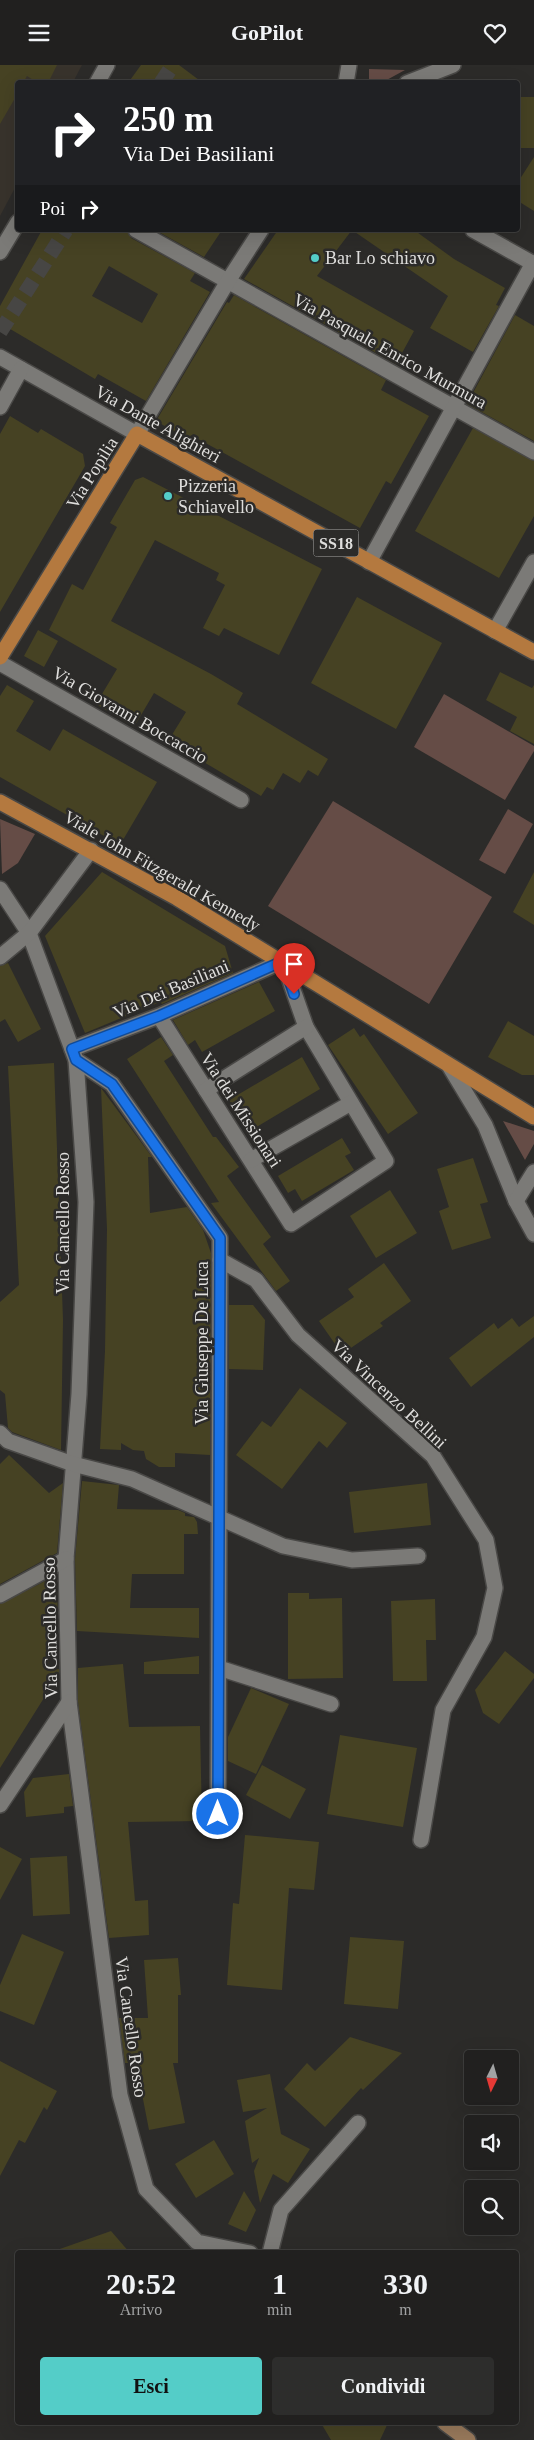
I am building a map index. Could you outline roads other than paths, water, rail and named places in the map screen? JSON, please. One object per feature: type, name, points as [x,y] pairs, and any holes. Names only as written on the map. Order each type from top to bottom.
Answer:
[{"type":"main road","name":"Via Dante Alighieri","points":[[137,434],[534,652]]},
{"type":"main road","name":"Via Popilia","points":[[0,657],[137,434]]},
{"type":"main road","name":"Viale John Fitzgerald Kennedy","points":[[0,802],[177,898],[283,961],[450,1067],[534,1117]]},
{"type":"street","points":[[99,80],[107,65]]},
{"type":"street","points":[[346,80],[349,65]]},
{"type":"street","points":[[415,80],[454,65]]},
{"type":"street","points":[[0,252],[15,227]]},
{"type":"street","name":"Via Pasquale Enrico Murmura","points":[[140,232],[534,452]]},
{"type":"street","name":"Via Popilia","points":[[137,434],[228,281],[260,232]]},
{"type":"street","points":[[369,562],[534,263],[477,232]]},
{"type":"street","name":"Via Dante Alighieri","points":[[0,357],[137,434]]},
{"type":"street","points":[[0,407],[21,369]]},
{"type":"street","points":[[495,631],[534,562]]},
{"type":"street","name":"Via Giovanni Boccaccio","points":[[0,663],[241,800]]},
{"type":"street","points":[[0,957],[29,933],[91,851]]},
{"type":"street","points":[[0,889],[29,933],[74,1054]]},
{"type":"street","points":[[251,1160],[351,1103],[306,1027],[283,961]]},
{"type":"street","name":"Via Dei Basiliani","points":[[74,1054],[283,961]]},
{"type":"street","name":"Via dei Missionari","points":[[159,1016],[292,1224],[386,1161],[351,1103]]},
{"type":"street","points":[[206,1090],[306,1027]]},
{"type":"street","name":"Via Giuseppe De Luca","points":[[74,1054],[112,1084],[220,1238],[221,1520],[218,1814]]},
{"type":"street","name":"Via Cancello Rosso","points":[[74,1054],[86,1202],[79,1394],[66,1559],[69,1702],[120,2095],[146,2189],[197,2243],[234,2250]]},
{"type":"street","points":[[450,1067],[484,1125],[516,1201],[534,1234]]},
{"type":"street","points":[[516,1201],[534,1172]]},
{"type":"street","name":"Via Vincenzo Bellini","points":[[220,1259],[256,1279],[298,1335],[432,1456],[486,1540],[495,1588],[484,1637],[443,1710],[421,1839]]},
{"type":"street","points":[[3,1441],[73,1464],[132,1479],[283,1546],[352,1560],[418,1556]]},
{"type":"street","points":[[0,1595],[66,1559]]},
{"type":"street","points":[[219,1668],[331,1704]]},
{"type":"street","points":[[0,1805],[69,1702]]},
{"type":"street","points":[[271,2250],[281,2210],[358,2123]]},
{"type":"street","points":[[448,2425],[468,2440]]},
{"type":"tunnel","points":[[163,80],[173,65]]},
{"type":"tunnel","points":[[0,332],[65,232]]},
{"type":"place","name":"Bar Lo schiavo","points":[[315,258]]},
{"type":"place","name":"Pizzeria Schiavello","points":[[168,496]]}]
